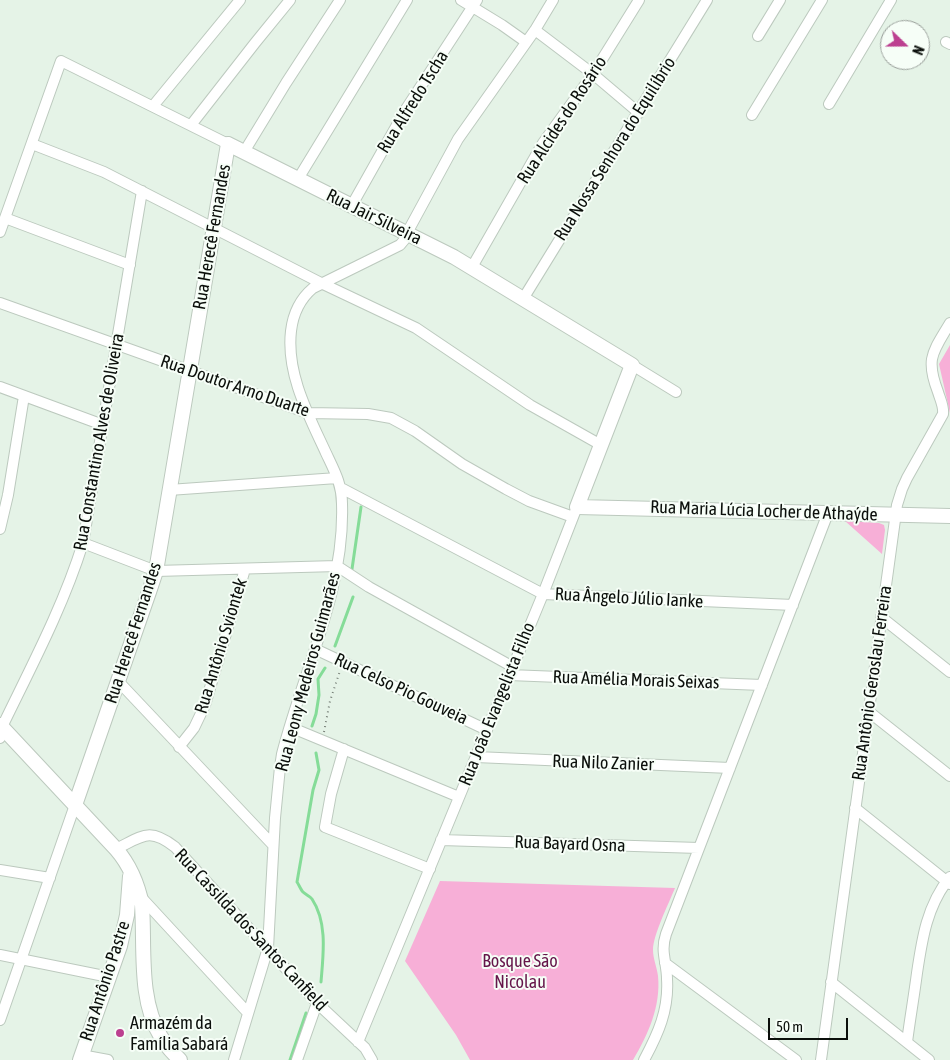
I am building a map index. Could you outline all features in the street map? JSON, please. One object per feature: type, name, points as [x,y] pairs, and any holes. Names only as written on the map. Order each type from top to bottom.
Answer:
[{"type":"street","points":[[152,106],[240,0]]},
{"type":"street","points":[[191,125],[254,43],[290,0]]},
{"type":"street","points":[[244,152],[340,0]]},
{"type":"street","points":[[298,179],[407,0]]},
{"type":"street","points":[[461,0],[475,4],[526,42]]},
{"type":"street","name":"Rua Leony Medeiros Guimarães","points":[[234,1060],[268,948],[273,845],[280,767],[290,727],[328,606],[337,566],[342,522],[341,488],[338,478],[308,413],[294,372],[291,352],[292,325],[298,306],[306,293],[321,283],[400,245],[405,240],[458,139],[535,30],[553,0]]},
{"type":"street","name":"Rua Alcides do Rosário","points":[[472,268],[543,143],[593,74],[639,0]]},
{"type":"street","name":"Rua Nossa Senhora do Equilíbrio","points":[[523,299],[707,0]]},
{"type":"street","points":[[758,36],[780,0]]},
{"type":"street","points":[[752,115],[822,0]]},
{"type":"street","points":[[829,104],[891,0]]},
{"type":"street","name":"Rua Alfredo Tscha","points":[[352,205],[406,109],[475,4]]},
{"type":"street","points":[[535,30],[593,74],[639,113]]},
{"type":"street","name":"Rua Jair Silveira","points":[[32,144],[61,61],[446,253],[676,392]]},
{"type":"street","points":[[0,232],[32,144],[104,172],[321,283],[416,328],[530,405],[601,445]]},
{"type":"street","name":"Rua Herecê Fernandes","points":[[0,1020],[156,571],[228,144]]},
{"type":"street","name":"Rua Constantino Alves de Oliveira","points":[[1,730],[62,600],[83,543],[142,191]]},
{"type":"street","points":[[5,218],[130,265]]},
{"type":"street","name":"Rua Doutor Arno Duarte","points":[[0,303],[308,413],[368,414],[391,418],[415,430],[462,464],[506,490],[529,501],[575,512]]},
{"type":"street","name":"Rua Antônio Geroslau Ferreira","points":[[821,1060],[895,515],[902,489],[943,414],[943,407],[931,372],[931,362],[934,352],[950,323]]},
{"type":"street","name":"Rua João Evangelista Filho","points":[[358,1042],[543,594],[632,365]]},
{"type":"street","points":[[0,388],[103,425]]},
{"type":"street","points":[[0,530],[8,495],[24,396]]},
{"type":"street","points":[[170,490],[338,478]]},
{"type":"street","name":"Rua Ângelo Júlio Ianke","points":[[341,488],[543,594],[793,605]]},
{"type":"street","name":"Rua Maria Lúcia Locher de Athaýde","points":[[575,512],[828,513],[950,516]]},
{"type":"street","points":[[644,1060],[659,1030],[664,1014],[668,987],[666,963],[663,954],[664,940],[828,513]]},
{"type":"street","points":[[83,543],[156,571],[337,566]]},
{"type":"street","name":"Rua Amélia Morais Seixas","points":[[337,566],[511,671],[762,685]]},
{"type":"street","name":"Rua Antônio Sviontek","points":[[179,747],[194,728],[205,705],[245,569]]},
{"type":"street","points":[[881,617],[950,672]]},
{"type":"street","name":"Rua Celso Pio Gouveia","points":[[315,648],[487,730]]},
{"type":"street","points":[[118,681],[273,845]]},
{"type":"street","points":[[868,711],[950,776]]},
{"type":"street","points":[[290,727],[459,797]]},
{"type":"street","points":[[1,730],[123,856],[140,895],[145,979],[151,1016],[161,1037],[180,1060]]},
{"type":"street","points":[[344,750],[331,794],[324,827],[430,869]]},
{"type":"street","name":"Rua Nilo Zanier","points":[[476,757],[730,768]]},
{"type":"street","points":[[855,808],[949,881],[939,892],[924,932],[906,1042]]},
{"type":"street","name":"Rua Cassilda dos Santos Canfield","points":[[116,848],[148,835],[165,840],[183,856],[317,1003],[365,1048],[372,1060]]},
{"type":"street","name":"Rua Bayard Osna","points":[[442,840],[699,848]]},
{"type":"street","points":[[0,870],[50,878]]},
{"type":"street","name":"Rua Antônio Pastre","points":[[80,1058],[120,946],[127,915],[130,872]]},
{"type":"street","points":[[140,895],[248,1013]]},
{"type":"street","points":[[0,955],[109,977]]},
{"type":"street","points":[[666,963],[796,1060]]},
{"type":"street","points":[[831,982],[930,1060]]},
{"type":"street","points":[[297,1060],[317,1003]]},
{"type":"street","points":[[80,1058],[108,1060]]},
{"type":"path","points":[[323,740],[330,701],[344,662]]},
{"type":"green space","points":[[950,345],[950,413],[939,364]]},
{"type":"green space","points":[[845,521],[884,525],[882,554]]},
{"type":"green space","name":"Bosque São Nicolau","points":[[440,881],[675,888],[658,928],[654,944],[653,953],[658,987],[655,1009],[644,1041],[633,1060],[470,1060],[456,1035],[405,961]]},
{"type":"waterway","points":[[352,569],[361,507]]},
{"type":"waterway","points":[[335,646],[353,597]]},
{"type":"waterway","points":[[312,726],[319,695],[318,679],[325,668]]},
{"type":"waterway","points":[[316,753],[319,770],[313,790],[297,882],[303,892],[312,899],[320,918],[323,940],[321,982]]},
{"type":"waterway","points":[[290,1060],[306,1013]]},
{"type":"place","name":"Armazém da Família Sabará","points":[[120,1033]]}]
